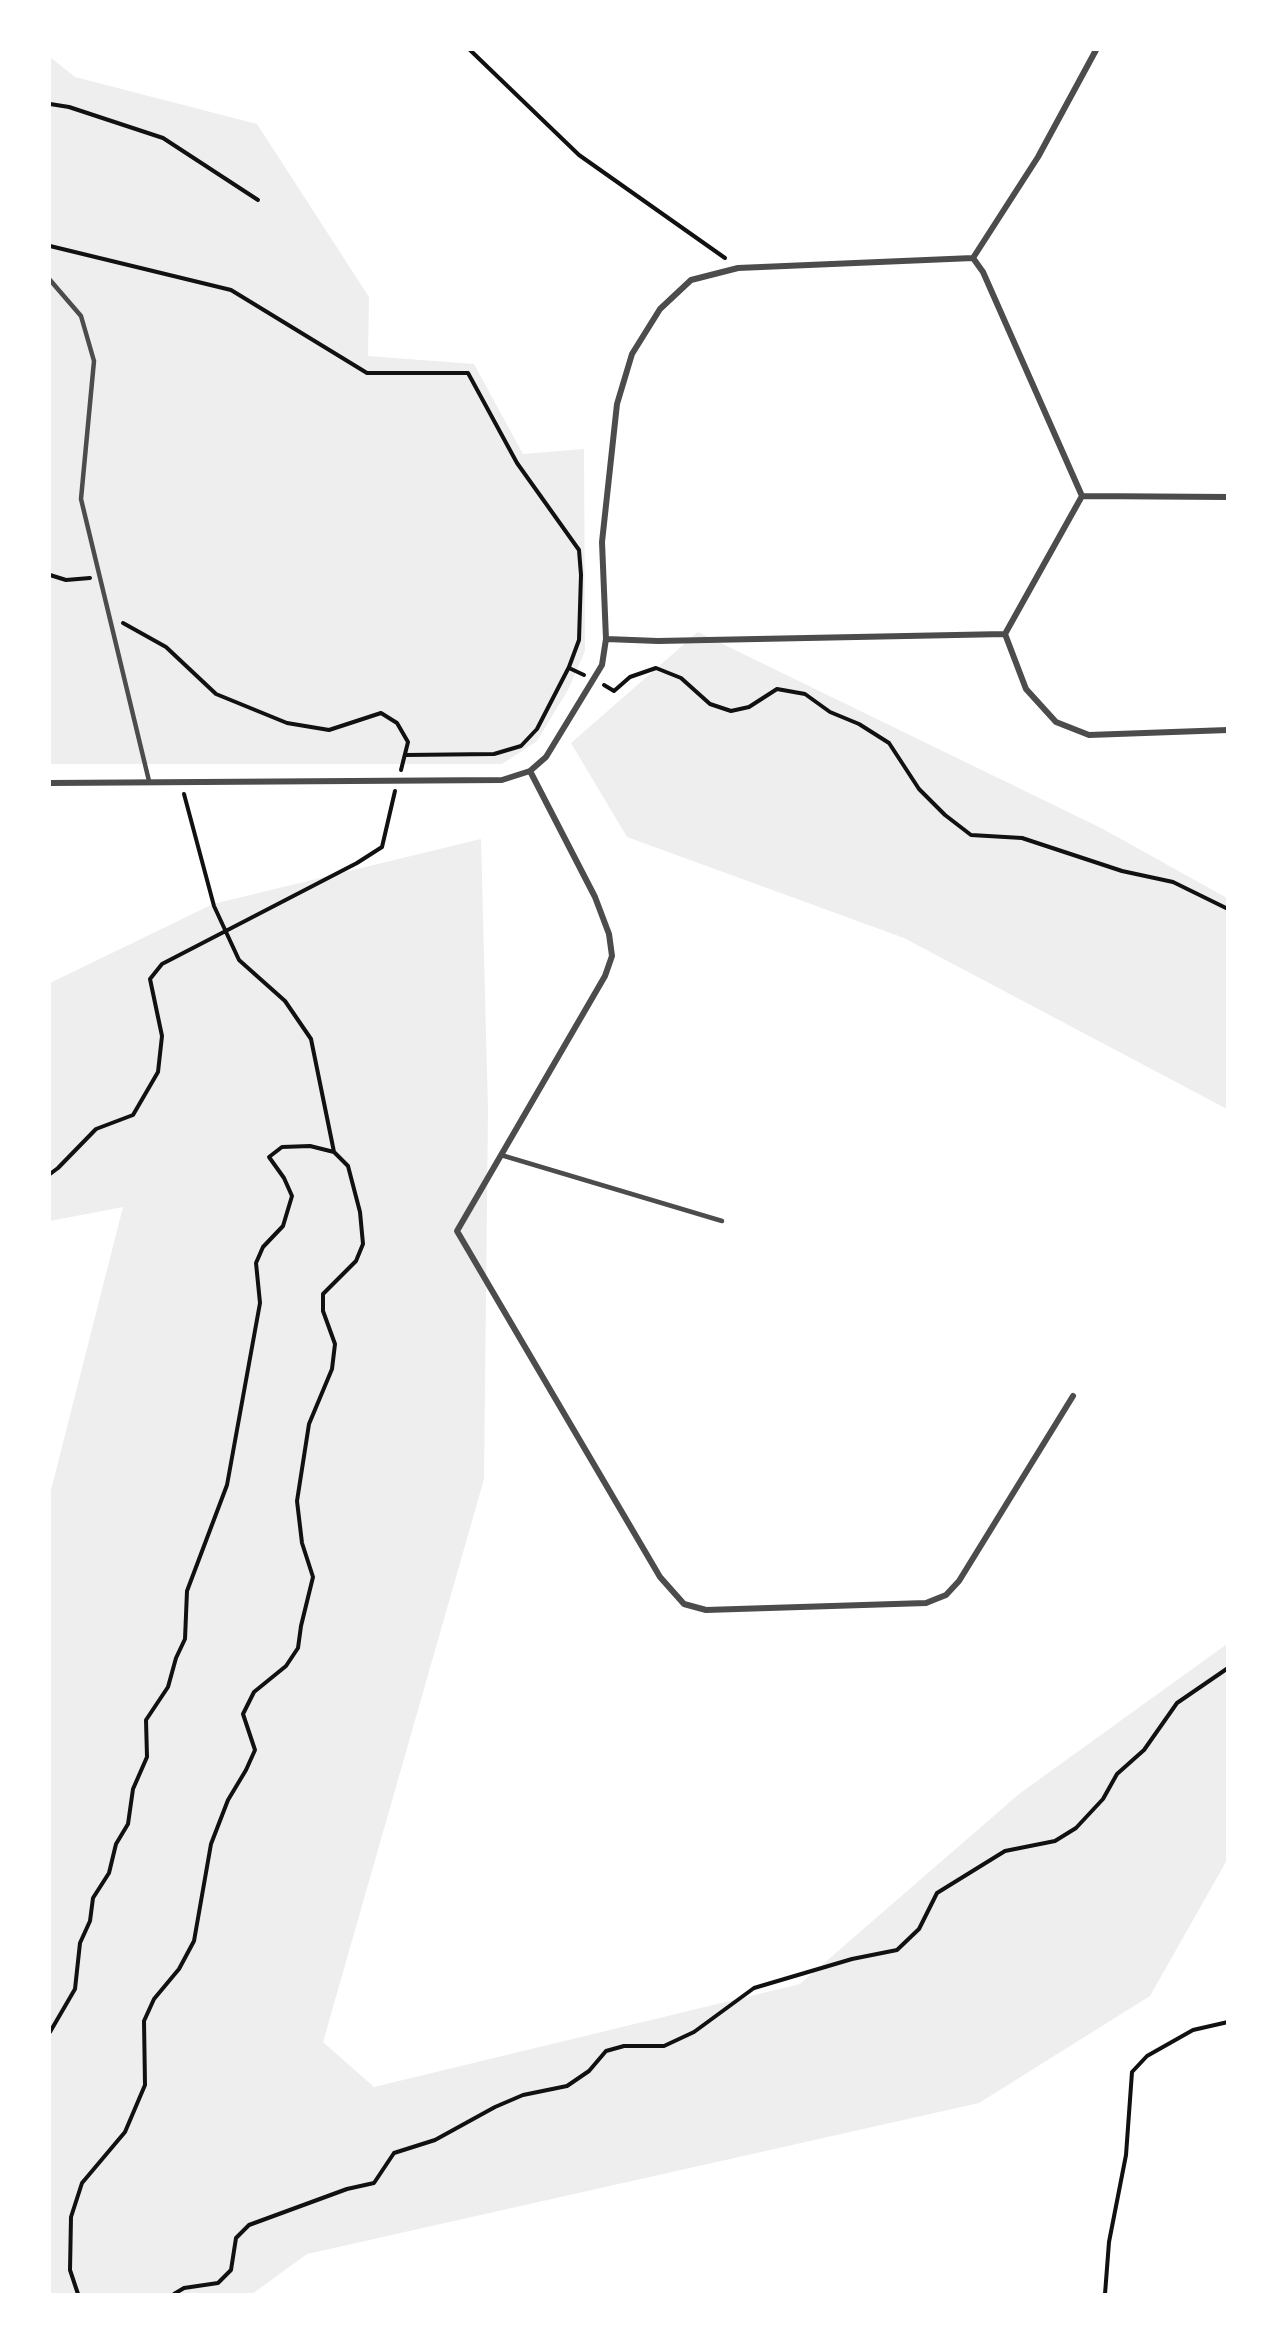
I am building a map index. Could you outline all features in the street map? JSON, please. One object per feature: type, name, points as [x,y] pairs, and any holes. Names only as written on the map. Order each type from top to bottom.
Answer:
[{"type":"street","points":[[973,258],[1038,157],[1096,50]]},
{"type":"street","points":[[50,783],[502,780],[530,771],[546,758],[602,665],[606,639],[602,542],[618,404],[632,354],[660,309],[691,280],[738,268],[973,258]]},
{"type":"street","points":[[973,258],[983,272],[1082,496]]},
{"type":"street","points":[[1082,496],[1227,497]]},
{"type":"street","points":[[1005,634],[1082,496]]},
{"type":"street","points":[[606,639],[658,641],[1005,634]]},
{"type":"street","points":[[1005,634],[1026,688],[1056,722],[1089,735],[1227,730]]},
{"type":"street","points":[[530,771],[595,897],[609,934],[612,956],[605,976],[457,1231],[660,1576],[684,1604],[706,1610],[926,1603],[946,1595],[959,1581],[1073,1396]]},
{"type":"lane","points":[[50,280],[81,316],[94,361],[81,499],[149,782]]},
{"type":"lane","points":[[501,1155],[722,1221]]},
{"type":"path","points":[[470,50],[579,155],[738,268]]},
{"type":"path","points":[[50,104],[69,107],[163,138],[258,200]]},
{"type":"path","points":[[50,246],[231,290],[367,373],[468,373],[516,463],[579,550],[581,575],[579,640],[569,668],[537,729],[521,746],[494,754],[405,755]]},
{"type":"path","points":[[50,575],[66,580],[99,577]]},
{"type":"path","points":[[50,1174],[96,1129],[133,1115],[158,1072],[162,1036],[150,979],[162,964],[357,863],[382,847],[408,742],[397,723],[381,713],[329,730],[287,723],[216,694],[166,647],[109,615]]},
{"type":"path","points":[[569,668],[614,691],[630,677],[656,668],[681,678],[710,704],[731,711],[749,707],[777,689],[805,694],[830,712],[859,724],[889,743],[919,789],[945,815],[971,835],[1022,838],[1122,871],[1173,882],[1227,909]]},
{"type":"path","points":[[181,782],[214,906],[239,960],[285,1001],[311,1039],[334,1152]]},
{"type":"path","points":[[50,2032],[75,1989],[80,1943],[90,1921],[93,1898],[109,1873],[116,1844],[128,1824],[133,1789],[147,1757],[146,1720],[168,1687],[184,1639],[187,1591],[227,1485],[260,1303],[256,1263],[263,1247],[283,1226],[292,1196],[269,1157],[282,1147],[310,1146],[334,1152],[348,1166],[360,1212],[363,1244],[356,1261],[323,1294],[322,1311],[335,1344],[332,1369],[309,1424],[297,1502],[302,1543],[313,1577],[298,1648],[286,1666],[254,1692],[243,1714],[255,1750],[228,1800],[211,1844],[194,1941],[179,1969],[154,1999],[144,2021],[145,2085],[125,2132],[96,2164],[82,2184],[71,2217],[70,2270],[78,2295]]},
{"type":"path","points":[[174,2295],[184,2288],[219,2283],[231,2271],[236,2238],[249,2225],[347,2189],[374,2183],[394,2153],[435,2140],[495,2107],[523,2095],[567,2086],[589,2071],[606,2051],[624,2046],[664,2046],[694,2032],[754,1988],[852,1959],[897,1950],[918,1929],[937,1893],[1005,1851],[1055,1841],[1076,1828],[1104,1799],[1117,1774],[1144,1750],[1176,1703],[1227,1668]]},
{"type":"path","points":[[1105,2295],[1109,2242],[1126,2155],[1132,2072],[1147,2056],[1193,2030],[1227,2022]]},
{"type":"shaded area","points":[[50,57],[75,77],[257,124],[369,297],[368,356],[474,364],[523,454],[584,449],[585,651],[569,688],[537,741],[502,764],[50,764]]},
{"type":"shaded area","points":[[698,632],[1103,829],[1227,898],[1227,1109],[904,938],[627,837],[571,743]]},
{"type":"shaded area","points":[[481,839],[488,1111],[484,1479],[323,2042],[374,2087],[800,1984],[1019,1794],[1227,1644],[1227,1860],[1150,1996],[979,2103],[307,2254],[252,2294],[50,2294],[50,1494],[123,1207],[50,1221],[50,983],[213,904]]}]
